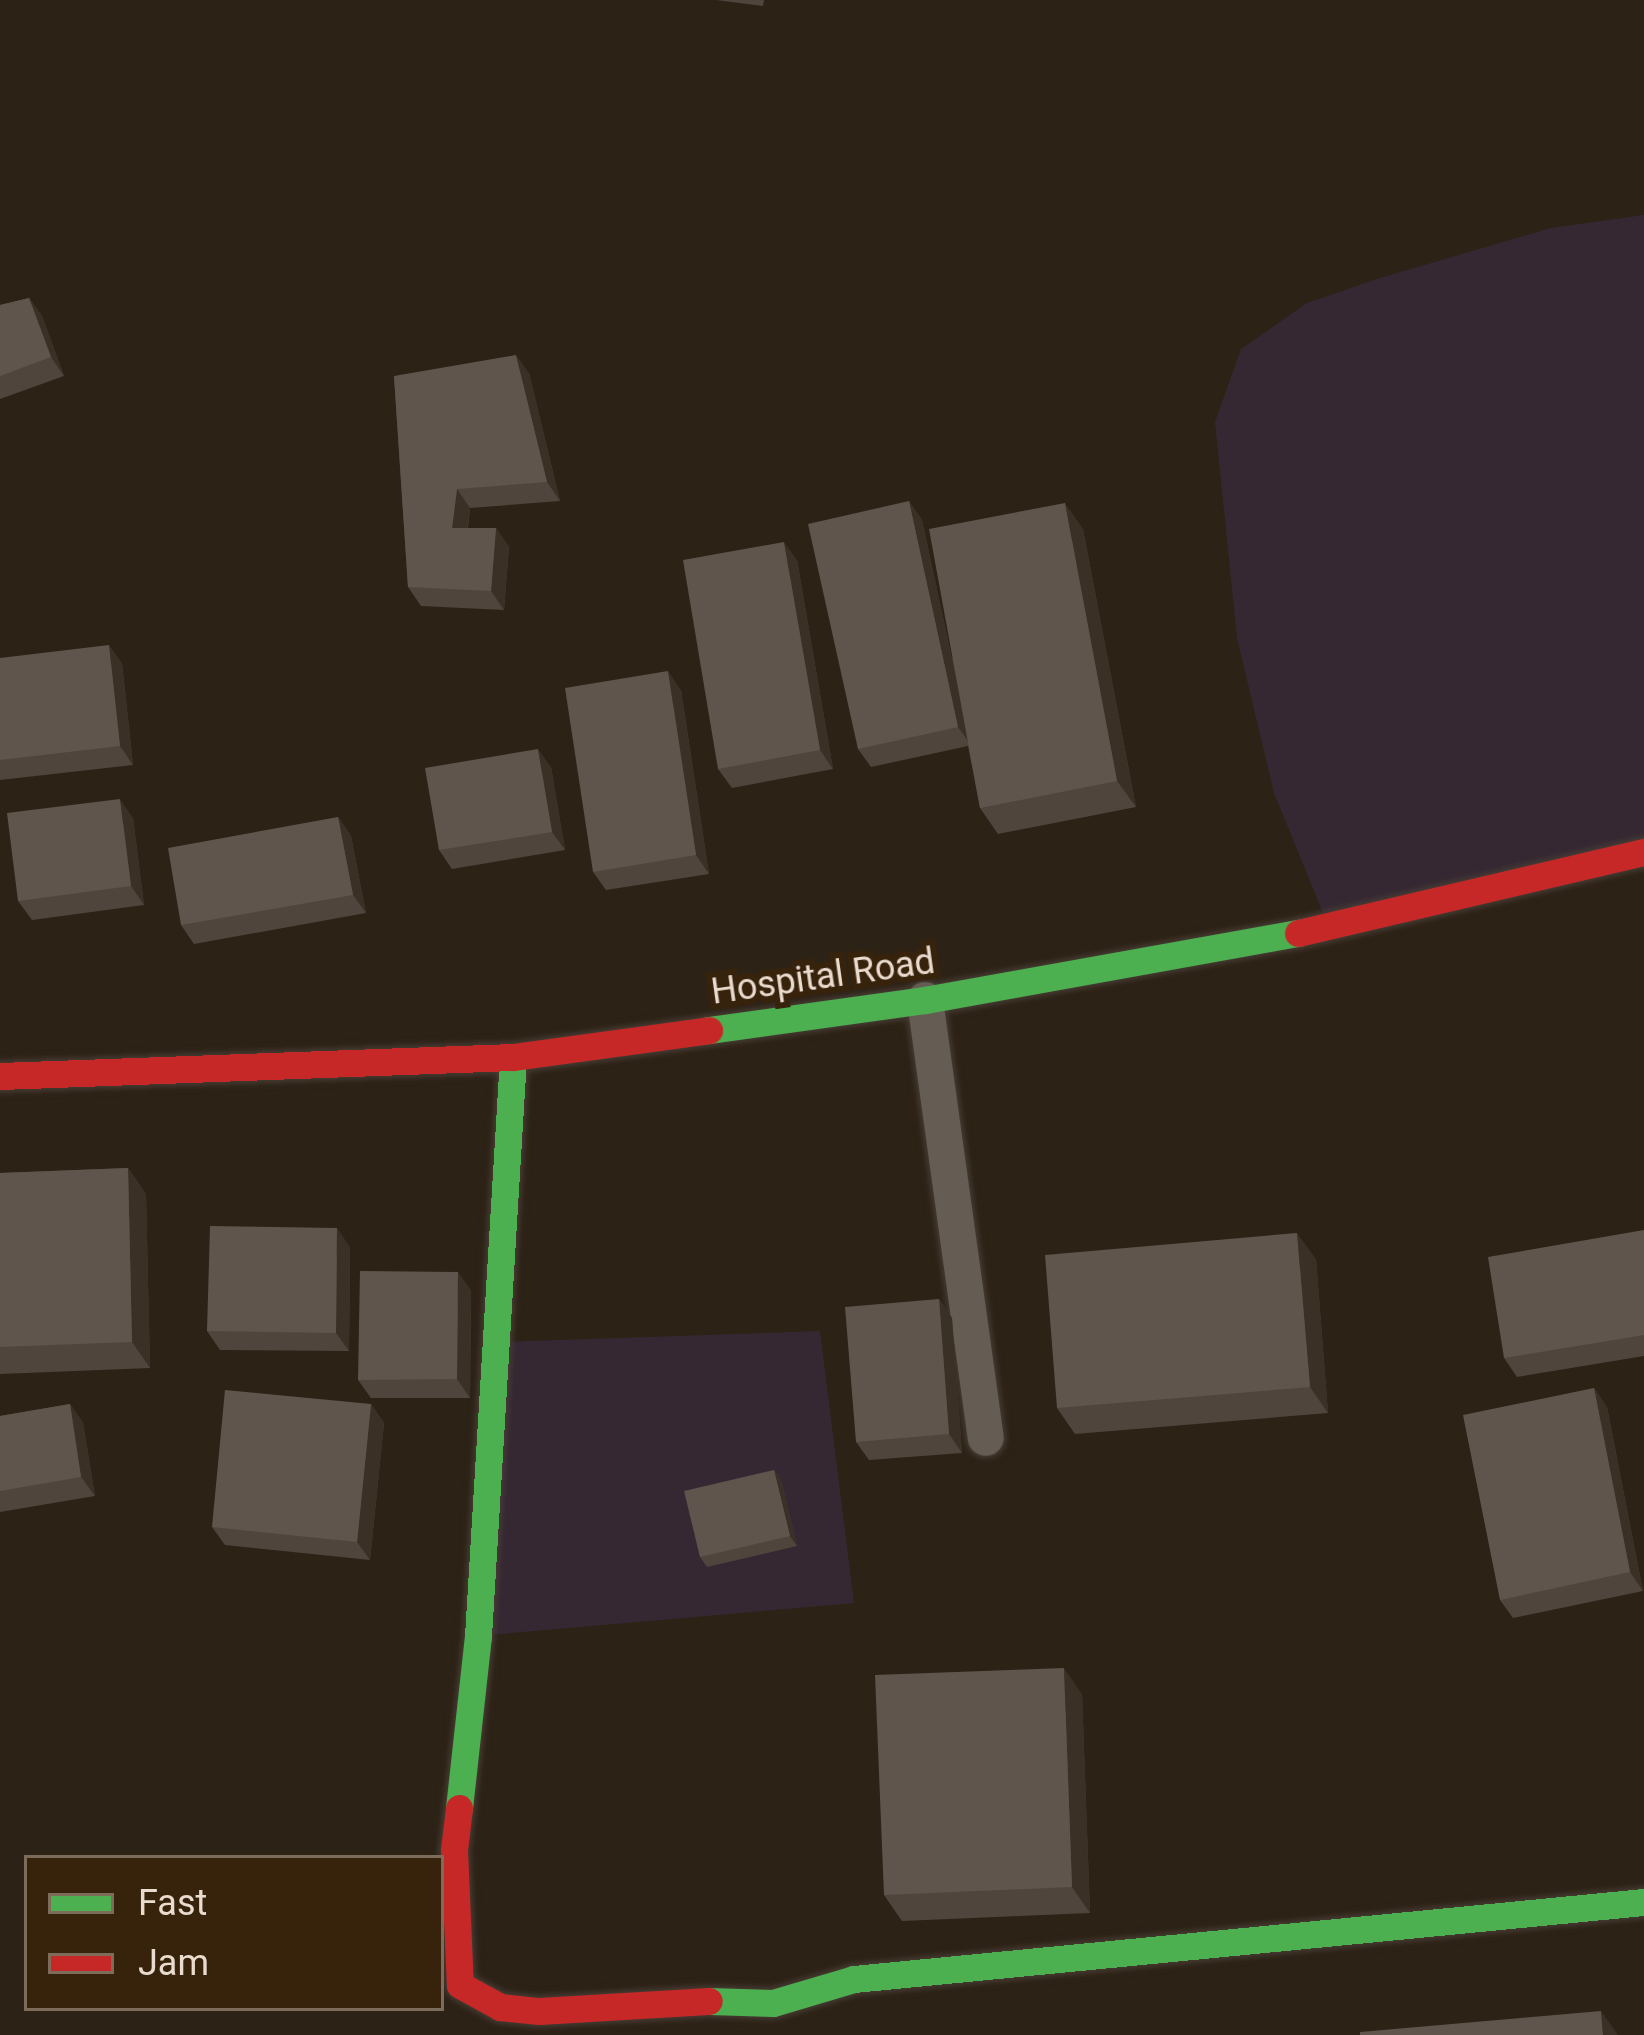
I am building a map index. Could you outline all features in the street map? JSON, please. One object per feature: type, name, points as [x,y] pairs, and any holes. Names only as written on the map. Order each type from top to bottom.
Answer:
[{"type":"street","name":"Hospital Road","points":[[0,1076],[513,1057],[925,1000],[1329,928],[1644,852]]},
{"type":"street","points":[[513,1057],[478,1636],[454,1850],[460,1985],[489,2002],[526,2010],[669,1999],[773,2002],[854,1979],[1644,1902]]},
{"type":"lane","points":[[925,1000],[986,1438]]},
{"type":"shaded area","points":[[1644,215],[1644,852],[1329,928],[1274,793],[1237,638],[1215,422],[1241,349],[1307,303],[1380,278],[1551,228]]},
{"type":"shaded area","points":[[820,1331],[854,1603],[478,1636],[497,1342]]},
{"type":"building","points":[[29,298],[51,357],[0,376],[0,305]]},
{"type":"building","points":[[516,355],[547,482],[457,489],[452,528],[496,528],[491,591],[408,587],[394,376]]},
{"type":"building","points":[[909,501],[958,727],[858,749],[808,524]]},
{"type":"building","points":[[1065,503],[1117,781],[980,808],[929,529]]},
{"type":"building","points":[[784,542],[820,750],[718,769],[683,560]]},
{"type":"building","points":[[109,645],[120,746],[0,760],[0,658]]},
{"type":"building","points":[[668,671],[696,855],[593,872],[565,688]]},
{"type":"building","points":[[538,749],[552,832],[439,850],[425,768]]},
{"type":"building","points":[[120,799],[131,886],[18,901],[7,813]]},
{"type":"building","points":[[338,817],[353,895],[181,925],[168,848]]},
{"type":"building","points":[[128,1168],[132,1342],[0,1347],[0,1173]]},
{"type":"building","points":[[210,1226],[337,1228],[336,1333],[207,1331]]},
{"type":"building","points":[[1644,1230],[1644,1335],[1504,1358],[1488,1257]]},
{"type":"building","points":[[1297,1233],[1310,1387],[1057,1408],[1045,1255]]},
{"type":"building","points":[[360,1271],[458,1272],[457,1379],[358,1380]]},
{"type":"building","points":[[939,1299],[949,1434],[856,1442],[845,1307]]},
{"type":"building","points":[[1594,1388],[1630,1572],[1500,1600],[1463,1415]]},
{"type":"building","points":[[225,1390],[371,1404],[357,1542],[212,1527]]},
{"type":"building","points":[[70,1404],[81,1477],[0,1491],[0,1416]]},
{"type":"building","points":[[774,1470],[790,1536],[700,1557],[684,1491]]},
{"type":"building","points":[[1064,1668],[1072,1887],[884,1895],[875,1675]]},
{"type":"building","points":[[1601,2011],[1603,2035],[1360,2035],[1360,2032]]},
{"type":"traffic: fast","points":[[709,1030],[925,1000],[1298,933]]},
{"type":"traffic: fast","points":[[459,1808],[478,1636],[513,1057]]},
{"type":"traffic: fast","points":[[709,2001],[773,2003],[854,1979],[1644,1902]]},
{"type":"traffic: jam","points":[[1298,933],[1644,852]]},
{"type":"traffic: jam","points":[[0,1076],[513,1057],[709,1030]]},
{"type":"traffic: jam","points":[[459,1808],[454,1850],[460,1985],[500,2007],[539,2011],[709,2001]]}]
